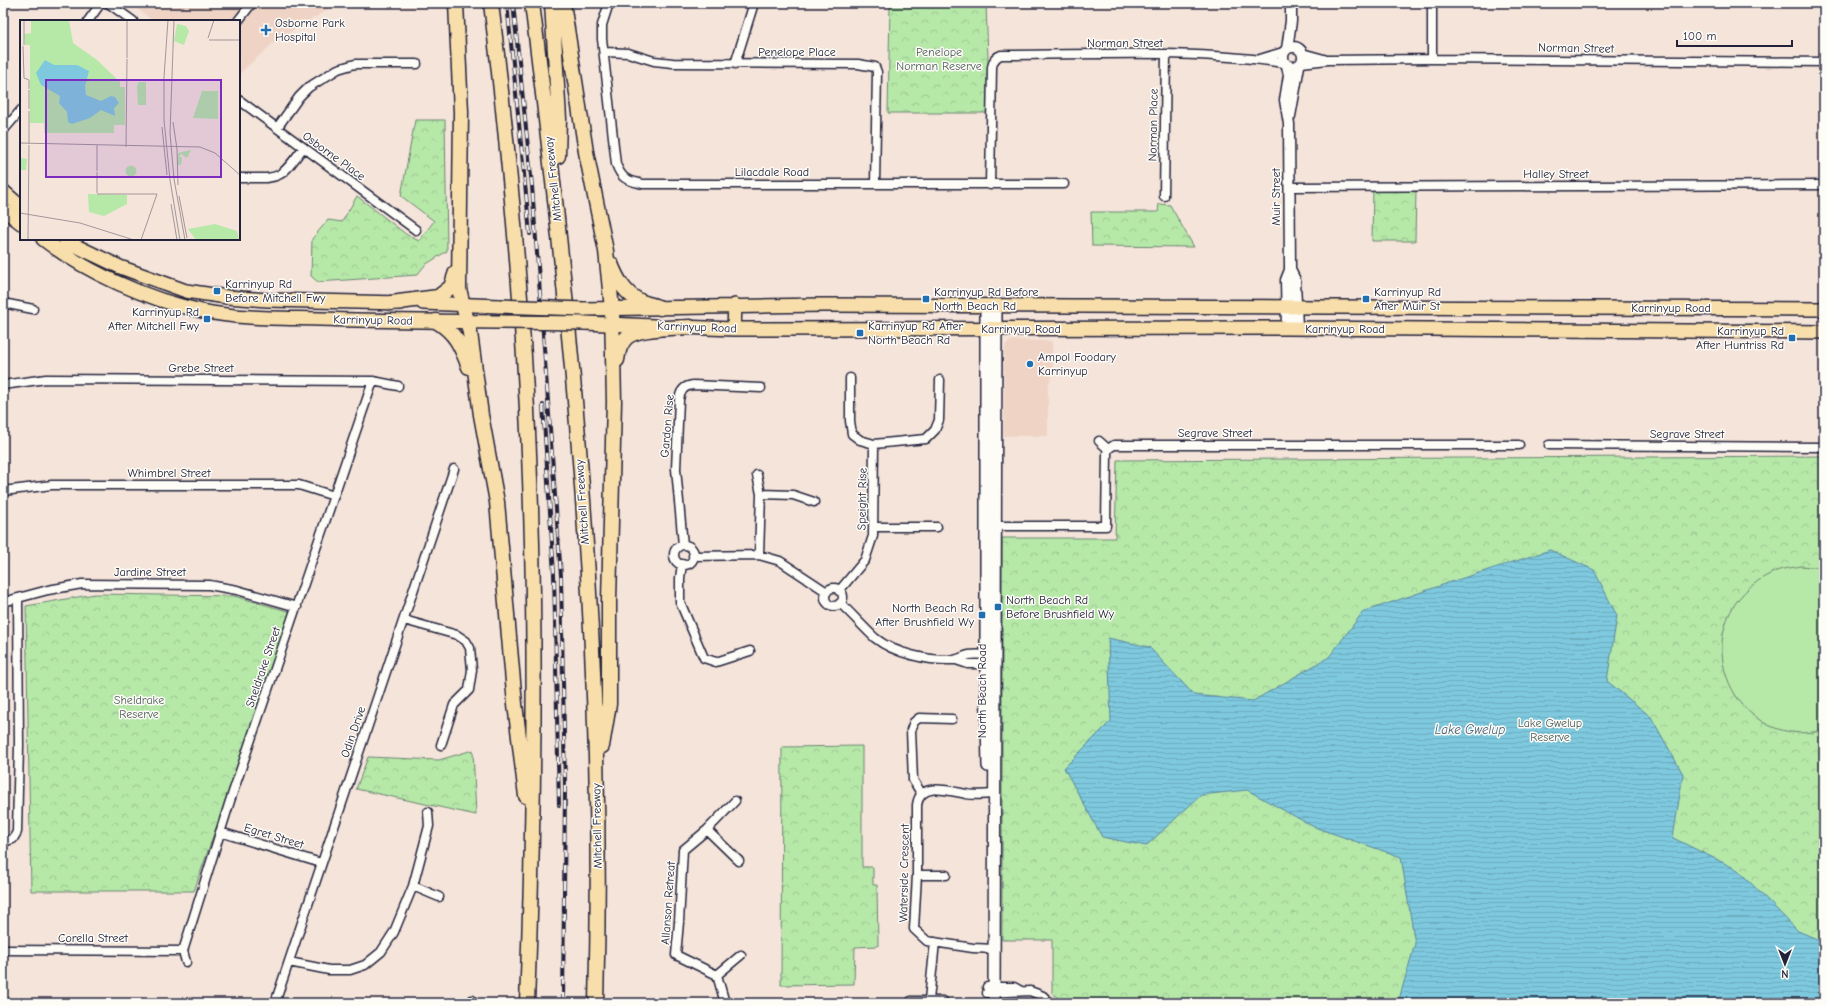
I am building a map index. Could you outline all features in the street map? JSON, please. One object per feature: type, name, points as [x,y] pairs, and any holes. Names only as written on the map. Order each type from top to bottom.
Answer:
[{"type":"highway","points":[[456,3],[460,112],[459,289],[468,321],[478,396],[497,502],[515,704],[532,854]]},
{"type":"highway","points":[[491,3],[513,208],[529,454],[533,564],[534,715],[532,854],[527,1003]]},
{"type":"highway","name":"Mitchell Freeway","points":[[532,3],[556,198],[579,456],[597,776],[598,912],[596,1003]]},
{"type":"highway","points":[[552,3],[559,119],[556,198]]},
{"type":"highway","points":[[564,3],[586,152],[606,251],[612,309],[614,402]]},
{"type":"highway","points":[[3,191],[20,206]]},
{"type":"highway","points":[[3,210],[20,222]]},
{"type":"highway","name":"Karrinyup Road","points":[[43,240],[60,252],[140,293],[173,304],[222,314],[300,319],[584,323],[734,329],[991,330],[1292,328],[1824,332]]},
{"type":"highway","name":"Karrinyup Road","points":[[67,240],[120,267],[186,291],[226,297],[268,300],[462,304],[584,309],[735,305],[1824,309]]},
{"type":"highway","points":[[606,251],[621,285],[638,300],[660,308]]},
{"type":"highway","points":[[391,303],[438,297],[444,294],[451,287],[458,264]]},
{"type":"highway","points":[[186,291],[222,302],[225,304],[226,308],[222,314]]},
{"type":"highway","points":[[734,329],[735,305]]},
{"type":"highway","points":[[1778,308],[1778,331]]},
{"type":"highway","points":[[436,322],[454,335],[463,351],[478,396]]},
{"type":"highway","points":[[597,776],[609,704],[609,601],[614,402],[617,357],[626,337],[648,331],[690,327]]},
{"type":"main road","name":"North Beach Road","points":[[991,306],[991,994]]},
{"type":"street","points":[[89,20],[101,3]]},
{"type":"street","points":[[108,3],[132,20]]},
{"type":"street","points":[[239,20],[252,3]]},
{"type":"street","name":"Lilacdale Road","points":[[610,3],[602,25],[602,39],[616,164],[620,173],[626,180],[642,184],[1064,184]]},
{"type":"street","points":[[735,64],[754,3]]},
{"type":"street","points":[[1291,3],[1291,21],[1282,58],[1285,65],[1292,68],[1300,65],[1303,58],[1291,21]]},
{"type":"street","points":[[1432,3],[1432,59]]},
{"type":"street","points":[[1285,50],[1294,47],[1300,51]]},
{"type":"street","name":"Norman Street","points":[[1258,59],[1285,50]]},
{"type":"street","name":"Norman Street","points":[[1300,51],[1328,60]]},
{"type":"street","name":"Penelope Place","points":[[604,52],[628,53],[654,61],[735,64],[858,64],[875,67],[877,72],[875,183]]},
{"type":"street","name":"Norman Street","points":[[990,185],[992,67],[994,59],[1001,55],[1166,55],[1258,59],[1285,65]]},
{"type":"street","name":"Norman Place","points":[[1164,196],[1166,55]]},
{"type":"street","name":"Norman Street","points":[[1300,65],[1328,60],[1432,59],[1824,62]]},
{"type":"street","points":[[277,128],[299,97],[309,87],[338,69],[355,64],[417,64]]},
{"type":"street","name":"Muir Street","points":[[1285,65],[1290,75],[1285,100],[1289,124],[1290,270],[1295,280],[1291,307],[1292,328]]},
{"type":"street","name":"Muir Street","points":[[1289,124],[1300,65]]},
{"type":"street","name":"Osborne Place","points":[[240,101],[416,230]]},
{"type":"street","points":[[3,131],[20,111]]},
{"type":"street","points":[[240,178],[272,178],[280,176],[287,171],[303,148]]},
{"type":"street","name":"Halley Street","points":[[1289,187],[1824,185]]},
{"type":"street","points":[[3,303],[33,309]]},
{"type":"street","points":[[850,378],[850,421],[852,434],[860,440],[874,444],[926,438],[935,430],[939,420],[940,380]]},
{"type":"street","name":"Grebe Street","points":[[3,384],[46,379],[373,381],[398,386]]},
{"type":"street","name":"Sheldrake Street","points":[[183,951],[220,832],[373,381]]},
{"type":"street","name":"Gardon Rise","points":[[683,545],[676,469],[679,400],[681,392],[689,386],[761,388]]},
{"type":"street","points":[[991,526],[1106,526],[1108,449],[1099,441]]},
{"type":"street","name":"Speight Rise","points":[[839,591],[865,560],[874,536],[874,444]]},
{"type":"street","name":"Segrave Street","points":[[1108,449],[1114,445],[1519,445]]},
{"type":"street","name":"Segrave Street","points":[[1549,445],[1824,447]]},
{"type":"street","name":"Odin Drive","points":[[275,1003],[454,469]]},
{"type":"street","points":[[757,475],[761,494],[759,555]]},
{"type":"street","name":"Whimbrel Street","points":[[3,491],[45,485],[299,485],[334,496]]},
{"type":"street","points":[[761,494],[793,495],[814,502]]},
{"type":"street","points":[[874,527],[937,527]]},
{"type":"street","points":[[683,545],[692,550],[693,556],[690,562],[682,564],[676,561],[674,554],[677,548],[683,545]]},
{"type":"street","points":[[693,556],[759,555],[780,561],[826,592]]},
{"type":"street","points":[[682,564],[680,578],[680,602],[704,658],[716,662],[750,651]]},
{"type":"street","name":"Jardine Street","points":[[3,602],[48,590],[87,584],[209,585],[237,590],[297,606]]},
{"type":"street","points":[[831,589],[839,591],[842,598],[840,603],[834,606],[828,604],[825,599],[826,592],[831,589]]},
{"type":"street","points":[[3,842],[13,839],[17,832],[19,746],[18,598]]},
{"type":"street","points":[[840,603],[876,638],[891,647],[926,658],[956,660],[968,664],[991,659]]},
{"type":"street","points":[[404,620],[457,635],[466,641],[470,648],[472,670],[469,690],[454,705],[441,745]]},
{"type":"street","points":[[952,719],[919,718],[914,722],[911,730],[913,780],[921,793],[929,790],[957,791],[967,794],[991,792]]},
{"type":"street","name":"Waterside Crescent","points":[[921,793],[917,805],[917,876],[914,930],[927,941],[973,948],[991,949]]},
{"type":"street","name":"Allanson Retreat","points":[[717,976],[676,955],[680,922],[683,850],[708,830],[735,801]]},
{"type":"street","points":[[289,962],[338,971],[357,968],[373,960],[389,943],[414,886],[429,826],[428,812]]},
{"type":"street","points":[[708,830],[739,861]]},
{"type":"street","name":"Egret Street","points":[[220,832],[321,863]]},
{"type":"street","points":[[917,876],[946,876]]},
{"type":"street","points":[[414,886],[439,897]]},
{"type":"street","points":[[929,1000],[935,942]]},
{"type":"street","name":"Corella Street","points":[[3,950],[183,951]]},
{"type":"street","points":[[183,951],[186,962]]},
{"type":"street","points":[[725,1003],[717,976],[741,955]]},
{"type":"street","points":[[991,994],[1014,987],[1021,991],[1037,992],[1050,1003]]},
{"type":"street","points":[[911,1000],[943,1001]]},
{"type":"shaded area","name":"Osborne Park Hospital","points":[[130,3],[444,3],[444,7],[332,7],[278,39],[240,73],[240,20],[152,20]]},
{"type":"shaded area","points":[[1012,340],[1052,341],[1053,374],[1048,386],[1048,436],[1004,436],[1004,354],[1005,345]]},
{"type":"green space","name":"Penelope Norman Reserve","points":[[986,3],[990,113],[888,113],[890,5]]},
{"type":"green space","points":[[415,120],[445,120],[447,251],[425,265],[417,275],[318,282],[311,276],[312,239],[328,220],[342,222],[357,196],[407,235],[419,241],[434,221],[401,196]]},
{"type":"green space","points":[[1373,186],[1416,190],[1415,241],[1372,241]]},
{"type":"green space","points":[[1159,204],[1170,205],[1194,247],[1092,246],[1091,212],[1158,212]]},
{"type":"green space","name":"Lake Gwelup Reserve","points":[[1824,456],[1824,1003],[1064,1003],[1052,993],[1052,940],[1002,940],[1002,538],[1115,538],[1117,460]]},
{"type":"green space","points":[[1801,566],[1824,568],[1824,730],[1790,732],[1762,722],[1740,702],[1727,676],[1722,648],[1727,619],[1744,592],[1774,572]]},
{"type":"green space","name":"Sheldrake Reserve","points":[[95,594],[234,596],[291,612],[194,891],[31,891],[26,606]]},
{"type":"green space","points":[[862,746],[862,867],[873,867],[873,885],[877,885],[878,946],[855,947],[854,984],[781,985],[782,747]]},
{"type":"green space","points":[[473,750],[476,815],[356,789],[368,757],[439,760]]},
{"type":"water","name":"Lake Gwelup","points":[[1550,550],[1594,570],[1617,616],[1607,681],[1651,717],[1683,774],[1673,838],[1738,870],[1798,931],[1824,942],[1824,1003],[1398,1003],[1415,944],[1401,857],[1314,827],[1247,790],[1201,795],[1146,846],[1102,837],[1064,768],[1111,721],[1108,638],[1149,647],[1194,695],[1253,701],[1329,657],[1363,612]]},
{"type":"railway","points":[[507,3],[530,234]]},
{"type":"railway","points":[[513,3],[532,186],[561,576],[565,788],[563,1003]]},
{"type":"railway","points":[[543,405],[554,574],[559,805]]},
{"type":"place","name":"Osborne Park Hospital","points":[[266,30]]},
{"type":"place","name":"Karrinyup Rd Before Mitchell Fwy","points":[[217,291]]},
{"type":"place","name":"Karrinyup Rd Before North Beach Rd","points":[[926,299]]},
{"type":"place","name":"Karrinyup Rd After Muir St","points":[[1366,299]]},
{"type":"place","name":"Karrinyup Rd After Mitchell Fwy","points":[[207,319]]},
{"type":"place","name":"Karrinyup Rd After North Beach Rd","points":[[860,333]]},
{"type":"place","name":"Karrinyup Rd After Huntriss Rd","points":[[1792,338]]},
{"type":"place","name":"Ampol Foodary Karrinyup","points":[[1030,364]]},
{"type":"place","name":"North Beach Rd Before Brushfield Wy","points":[[998,607]]},
{"type":"place","name":"North Beach Rd After Brushfield Wy","points":[[982,615]]}]
